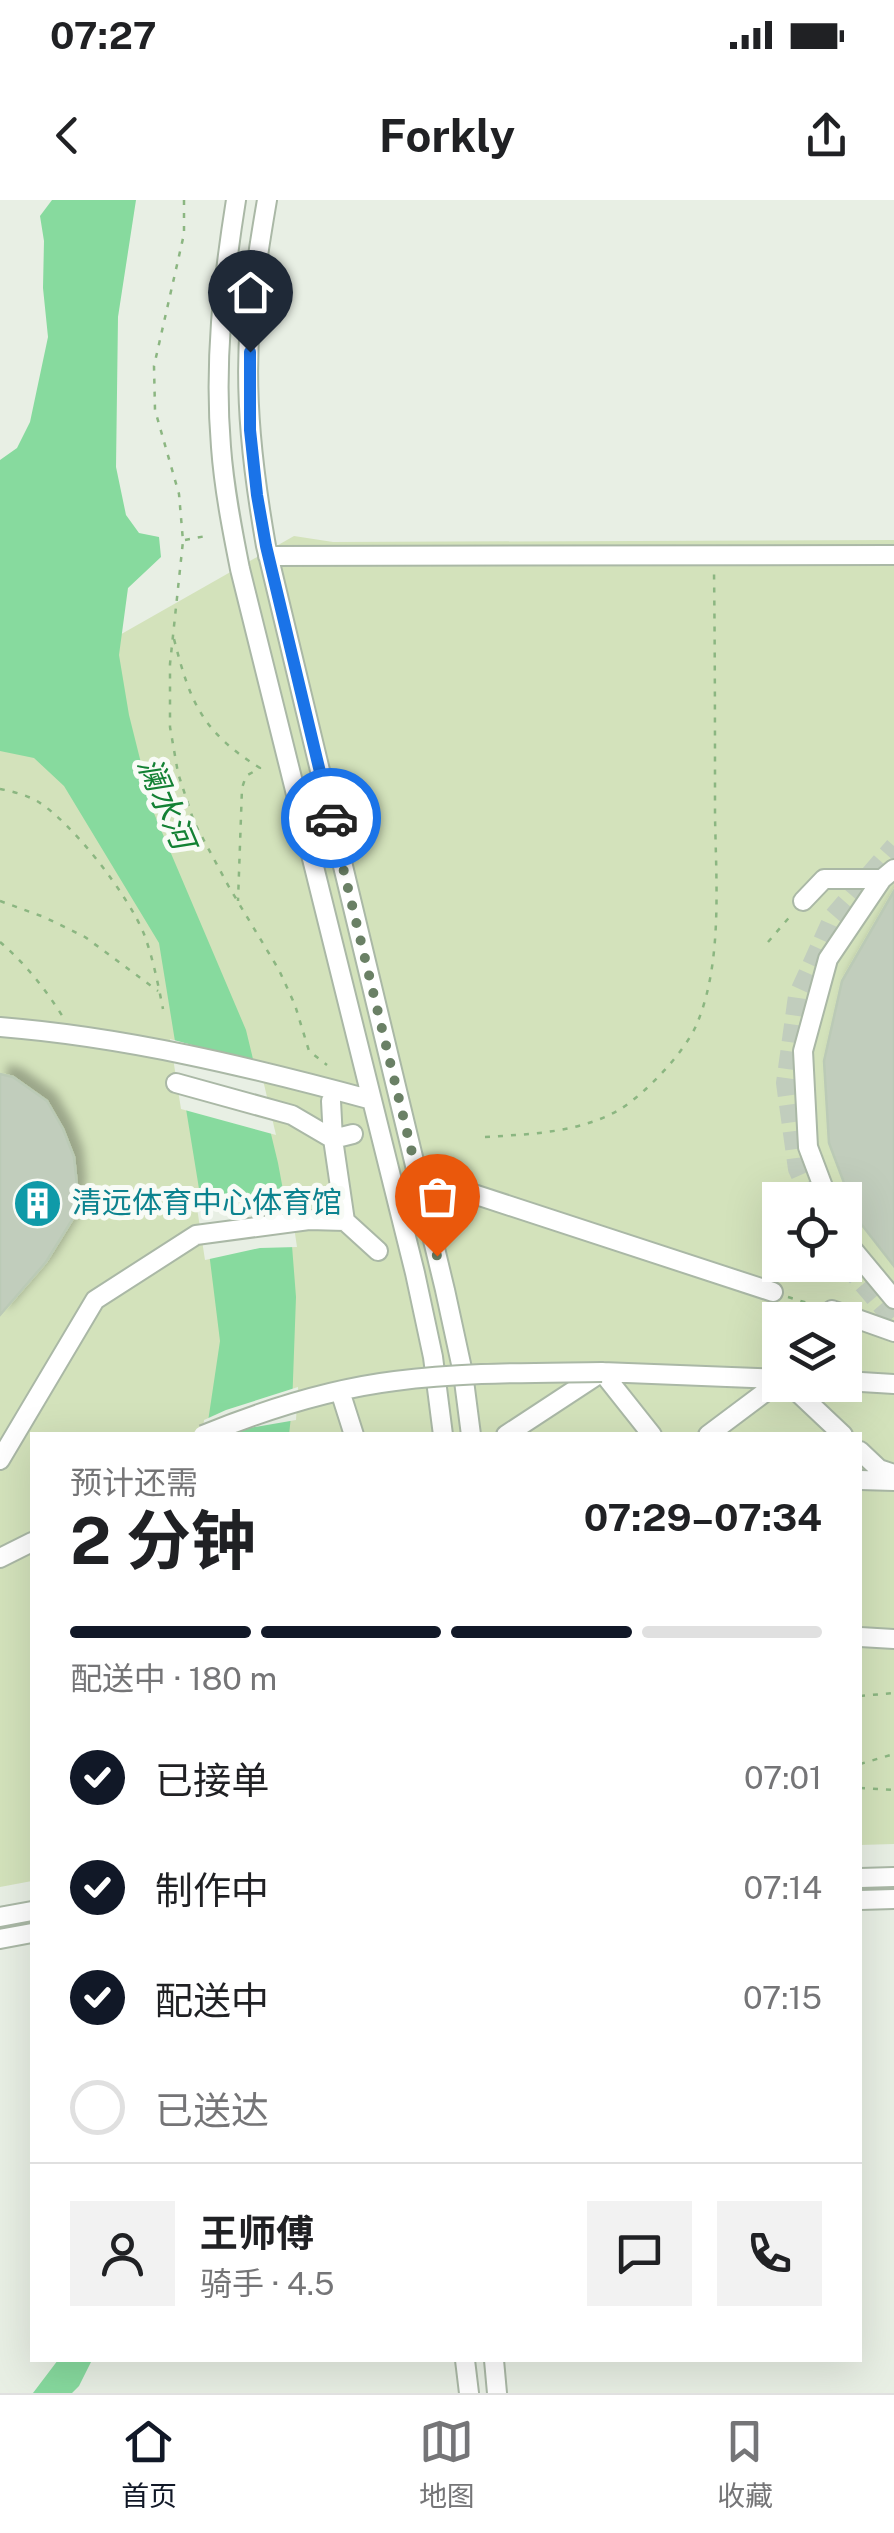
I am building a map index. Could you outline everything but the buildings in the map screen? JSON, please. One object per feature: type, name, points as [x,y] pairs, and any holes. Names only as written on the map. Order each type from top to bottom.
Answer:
[{"type":"street","points":[[236,200],[226,259],[220,339],[221,444],[227,500],[245,588],[430,1340],[443,1432]]},
{"type":"street","points":[[267,200],[252,310],[249,380],[257,495],[268,556],[445,1290],[471,1432]]},
{"type":"street","points":[[268,556],[894,554]]},
{"type":"street","points":[[803,900],[824,878],[888,874]]},
{"type":"street","points":[[821,1182],[808,1147],[803,1052],[828,958],[888,874]]},
{"type":"street","points":[[0,1027],[170,1050],[372,1100]]},
{"type":"street","points":[[176,1084],[292,1115],[333,1138],[353,1134]]},
{"type":"street","points":[[331,1101],[345,1222]]},
{"type":"street","points":[[443,1184],[773,1292]]},
{"type":"street","points":[[0,1460],[95,1300],[196,1235],[309,1220],[345,1222],[378,1251]]},
{"type":"street","points":[[862,1261],[894,1300]]},
{"type":"street","points":[[862,1321],[894,1332]]},
{"type":"street","points":[[211,1432],[270,1410],[394,1381],[602,1372],[762,1379]]},
{"type":"street","points":[[511,1432],[602,1372]]},
{"type":"street","points":[[602,1372],[650,1432]]},
{"type":"street","points":[[862,1382],[894,1384]]},
{"type":"street","points":[[340,1391],[353,1432]]},
{"type":"street","points":[[712,1432],[762,1394]]},
{"type":"street","points":[[808,1402],[840,1432]]},
{"type":"street","points":[[862,1453],[894,1478]]},
{"type":"street","points":[[862,1480],[894,1478]]},
{"type":"street","points":[[0,1558],[30,1543]]},
{"type":"street","points":[[862,1637],[894,1638]]},
{"type":"street","points":[[862,1878],[894,1877]]},
{"type":"street","points":[[862,1900],[894,1899]]},
{"type":"street","points":[[0,1916],[30,1911]]},
{"type":"street","points":[[0,1939],[30,1933]]},
{"type":"street","points":[[465,2362],[469,2393]]},
{"type":"street","points":[[494,2362],[497,2393]]},
{"type":"path","points":[[184,200],[184,234],[154,366],[155,410],[180,494],[183,541],[170,664],[170,727],[178,773],[194,822],[278,970],[309,1051],[327,1065]]},
{"type":"path","points":[[183,541],[206,536]]},
{"type":"path","points":[[486,1138],[554,1132],[590,1123],[620,1108],[648,1086],[694,1030],[706,996],[716,923],[714,554]]},
{"type":"path","points":[[174,637],[199,713],[240,755],[260,768],[246,776],[242,788],[238,902]]},
{"type":"path","points":[[0,789],[37,801],[85,846],[120,891],[143,932],[162,1010]]},
{"type":"path","points":[[768,942],[803,900]]},
{"type":"path","points":[[0,902],[85,937],[160,992]]},
{"type":"path","points":[[0,942],[50,997],[68,1024]]},
{"type":"path","points":[[773,1292],[806,1302]]},
{"type":"path","points":[[862,1696],[894,1693]]},
{"type":"path","points":[[862,1763],[894,1754]]},
{"type":"path","points":[[862,1788],[894,1790]]},
{"type":"shaded area","points":[[52,200],[136,200],[118,317],[116,467],[126,515],[139,533],[159,537],[161,557],[128,588],[119,655],[129,715],[153,811],[246,1030],[278,1163],[291,1233],[296,1297],[289,1432],[206,1432],[220,1341],[159,943],[64,786],[34,758],[0,751],[0,460],[17,448],[30,422],[48,337],[40,216]]},
{"type":"shaded area","points":[[294,536],[333,542],[894,540],[894,1844],[862,1845],[862,1432],[30,1432],[30,1881],[0,1887],[0,703]]},
{"type":"shaded area","points":[[56,2362],[91,2362],[72,2393],[33,2393]]},
{"type":"pier","points":[[170,1039],[259,1063],[276,1135],[181,1109]]},
{"type":"pier","points":[[289,1193],[297,1247],[260,1248],[205,1260],[197,1208]]},
{"type":"pier","points":[[298,1387],[296,1420],[236,1432],[203,1430],[204,1420]]},
{"type":"tunnel","points":[[803,1182],[797,1169],[785,1083],[797,996],[833,916],[894,846]]},
{"type":"tunnel","points":[[860,1282],[894,1321]]},
{"type":"way so far","points":[[331,818],[437,1256]]},
{"type":"place","name":"清远体育中心体育馆","points":[[37,1203]]},
{"type":"route","points":[[250,352],[250,430],[257,495],[331,818]]},
{"type":"water label","name":"澜水河","points":[[166,803]]}]
